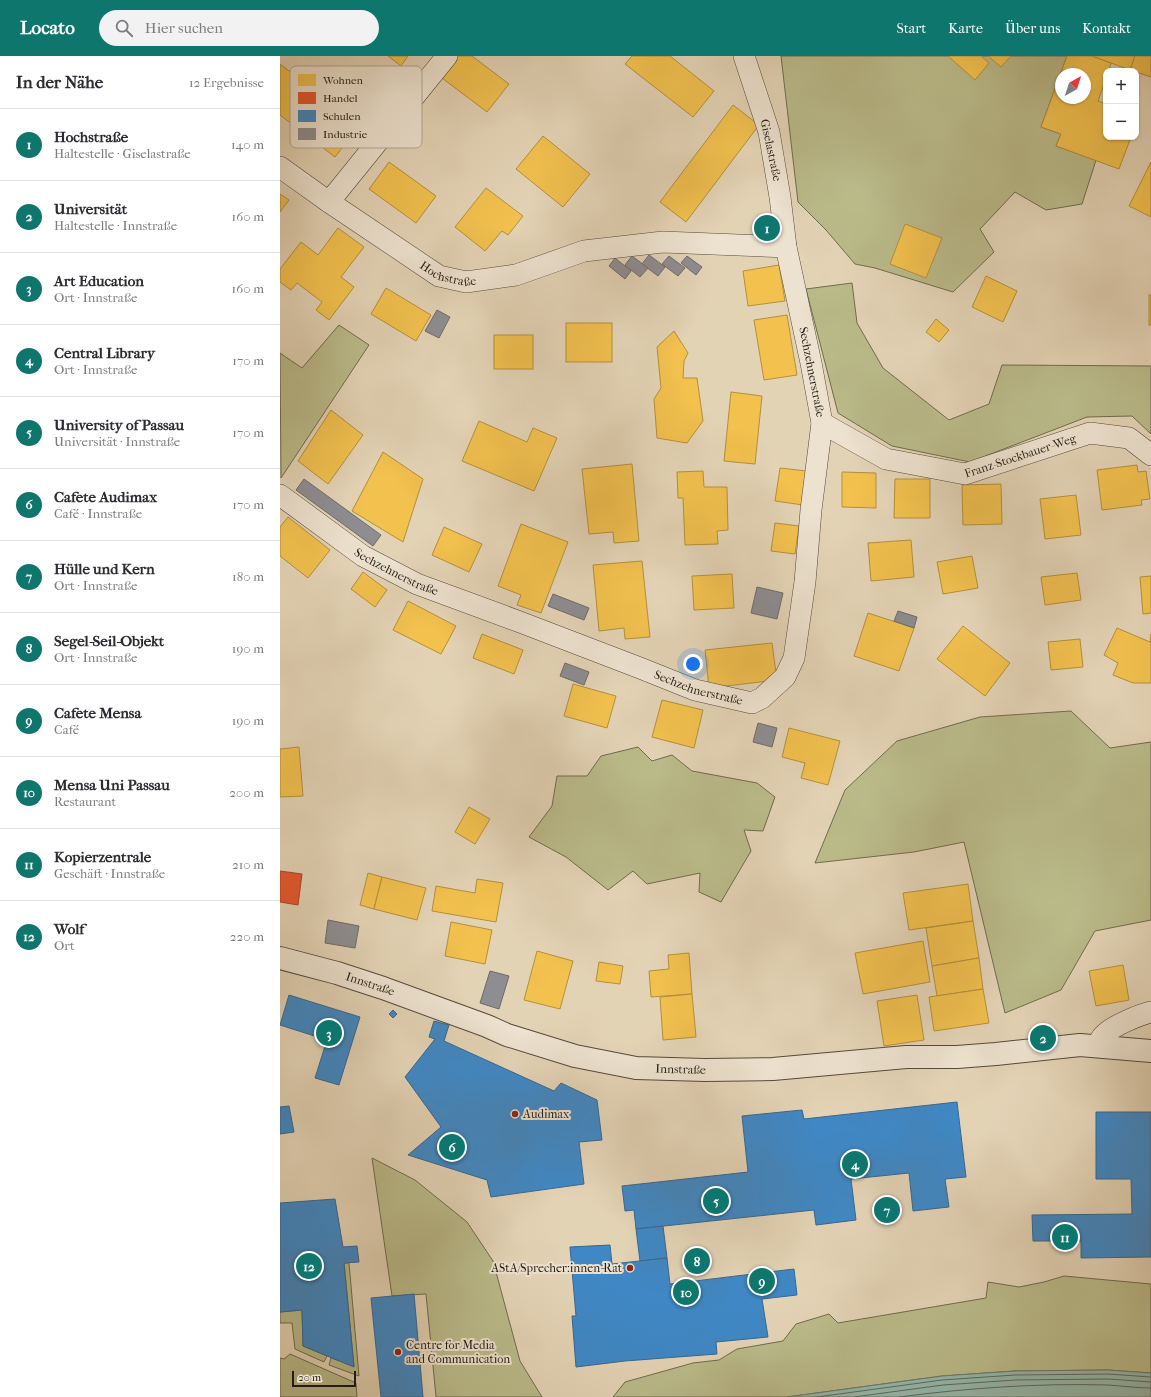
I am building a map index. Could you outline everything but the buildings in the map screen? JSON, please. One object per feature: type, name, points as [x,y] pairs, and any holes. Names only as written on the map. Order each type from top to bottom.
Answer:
[{"type":"street","points":[[422,87],[447,56]]},
{"type":"street","name":"Giselastraße","points":[[744,56],[769,132],[780,197],[786,247]]},
{"type":"street","points":[[329,202],[373,148]]},
{"type":"street","name":"Hochstraße","points":[[280,167],[439,276],[466,282],[516,275],[584,250],[663,242],[786,247]]},
{"type":"street","name":"Sechzehnerstraße","points":[[280,495],[363,556],[417,584],[527,624],[694,690],[752,703],[762,698],[786,677],[794,658],[805,582],[811,510],[822,424],[811,363],[786,247]]},
{"type":"street","name":"Franz-Stockbauer-Weg","points":[[822,424],[886,459],[964,474],[1090,433],[1129,438],[1151,454]]},
{"type":"street","name":"Innstraße","points":[[280,958],[337,973],[376,986],[479,1023],[507,1035],[545,1047],[575,1056],[636,1068],[705,1070],[773,1069],[906,1058],[957,1057],[996,1054],[1080,1045],[1151,1051]]},
{"type":"street","points":[[1097,1046],[1104,1034],[1115,1027],[1140,1015],[1151,1012]]},
{"type":"green space","points":[[781,56],[1067,56],[1063,68],[1055,68],[1055,89],[1041,127],[1061,134],[1056,146],[1096,160],[1082,204],[1046,210],[1015,192],[980,229],[994,252],[953,292],[875,268],[855,264],[826,230],[798,202]]},
{"type":"green space","points":[[852,283],[857,323],[883,368],[949,420],[989,404],[1002,365],[1151,366],[1151,434],[1132,416],[1087,417],[970,462],[892,446],[838,413],[806,289]]},
{"type":"green space","points":[[339,325],[369,345],[281,478],[280,353],[302,368]]},
{"type":"green space","points":[[1071,711],[1110,748],[1151,742],[1151,920],[1095,931],[1061,990],[1005,1013],[964,842],[914,852],[815,863],[845,790],[897,741],[980,717]]},
{"type":"green space","points":[[638,747],[652,761],[672,755],[692,771],[757,783],[775,797],[763,831],[744,830],[751,851],[721,902],[699,892],[700,873],[647,884],[633,871],[608,890],[566,857],[529,837],[552,806],[557,776],[587,776],[601,756]]},
{"type":"green space","points":[[372,1158],[415,1180],[467,1222],[493,1261],[520,1361],[542,1397],[436,1397],[426,1294],[392,1296]]},
{"type":"green space","points":[[344,1263],[349,1263],[359,1376],[329,1365],[331,1358],[354,1366]]},
{"type":"green space","points":[[1064,1276],[1151,1284],[1151,1373],[1108,1370],[1015,1371],[942,1376],[787,1397],[613,1397],[625,1382],[693,1363],[719,1360],[737,1349],[783,1341],[796,1324],[829,1314],[838,1323],[986,1298],[988,1282],[1019,1287]]},
{"type":"green space","points":[[302,1310],[303,1346],[327,1356],[324,1362],[295,1349],[292,1323],[280,1323],[280,1312]]},
{"type":"green space","points":[[290,1354],[356,1383],[357,1397],[280,1397],[280,1358],[284,1359]]},
{"type":"water","points":[[1108,1370],[1151,1373],[1151,1397],[787,1397],[942,1376],[1015,1371]]},
{"type":"place","name":"Hochstraße","points":[[767,228]]},
{"type":"place","name":"Art Education","points":[[329,1033]]},
{"type":"place","name":"Universität","points":[[1043,1038]]},
{"type":"place","name":"Audimax","points":[[515,1114]]},
{"type":"place","name":"Cafete Audimax","points":[[452,1147]]},
{"type":"place","name":"Central Library","points":[[855,1164]]},
{"type":"place","name":"University of Passau","points":[[716,1201]]},
{"type":"place","name":"Hülle und Kern","points":[[887,1210]]},
{"type":"place","name":"Kopierzentrale","points":[[1065,1237]]},
{"type":"place","name":"Segel-Seil-Objekt","points":[[697,1261]]},
{"type":"place","name":"Wolf","points":[[309,1266]]},
{"type":"place","name":"AStA/Sprecher:innen-Rat","points":[[630,1268]]},
{"type":"place","name":"Cafete Mensa","points":[[762,1281]]},
{"type":"place","name":"Mensa Uni Passau","points":[[686,1292]]},
{"type":"place","name":"Centre for Media and Communication","points":[[398,1352]]}]
